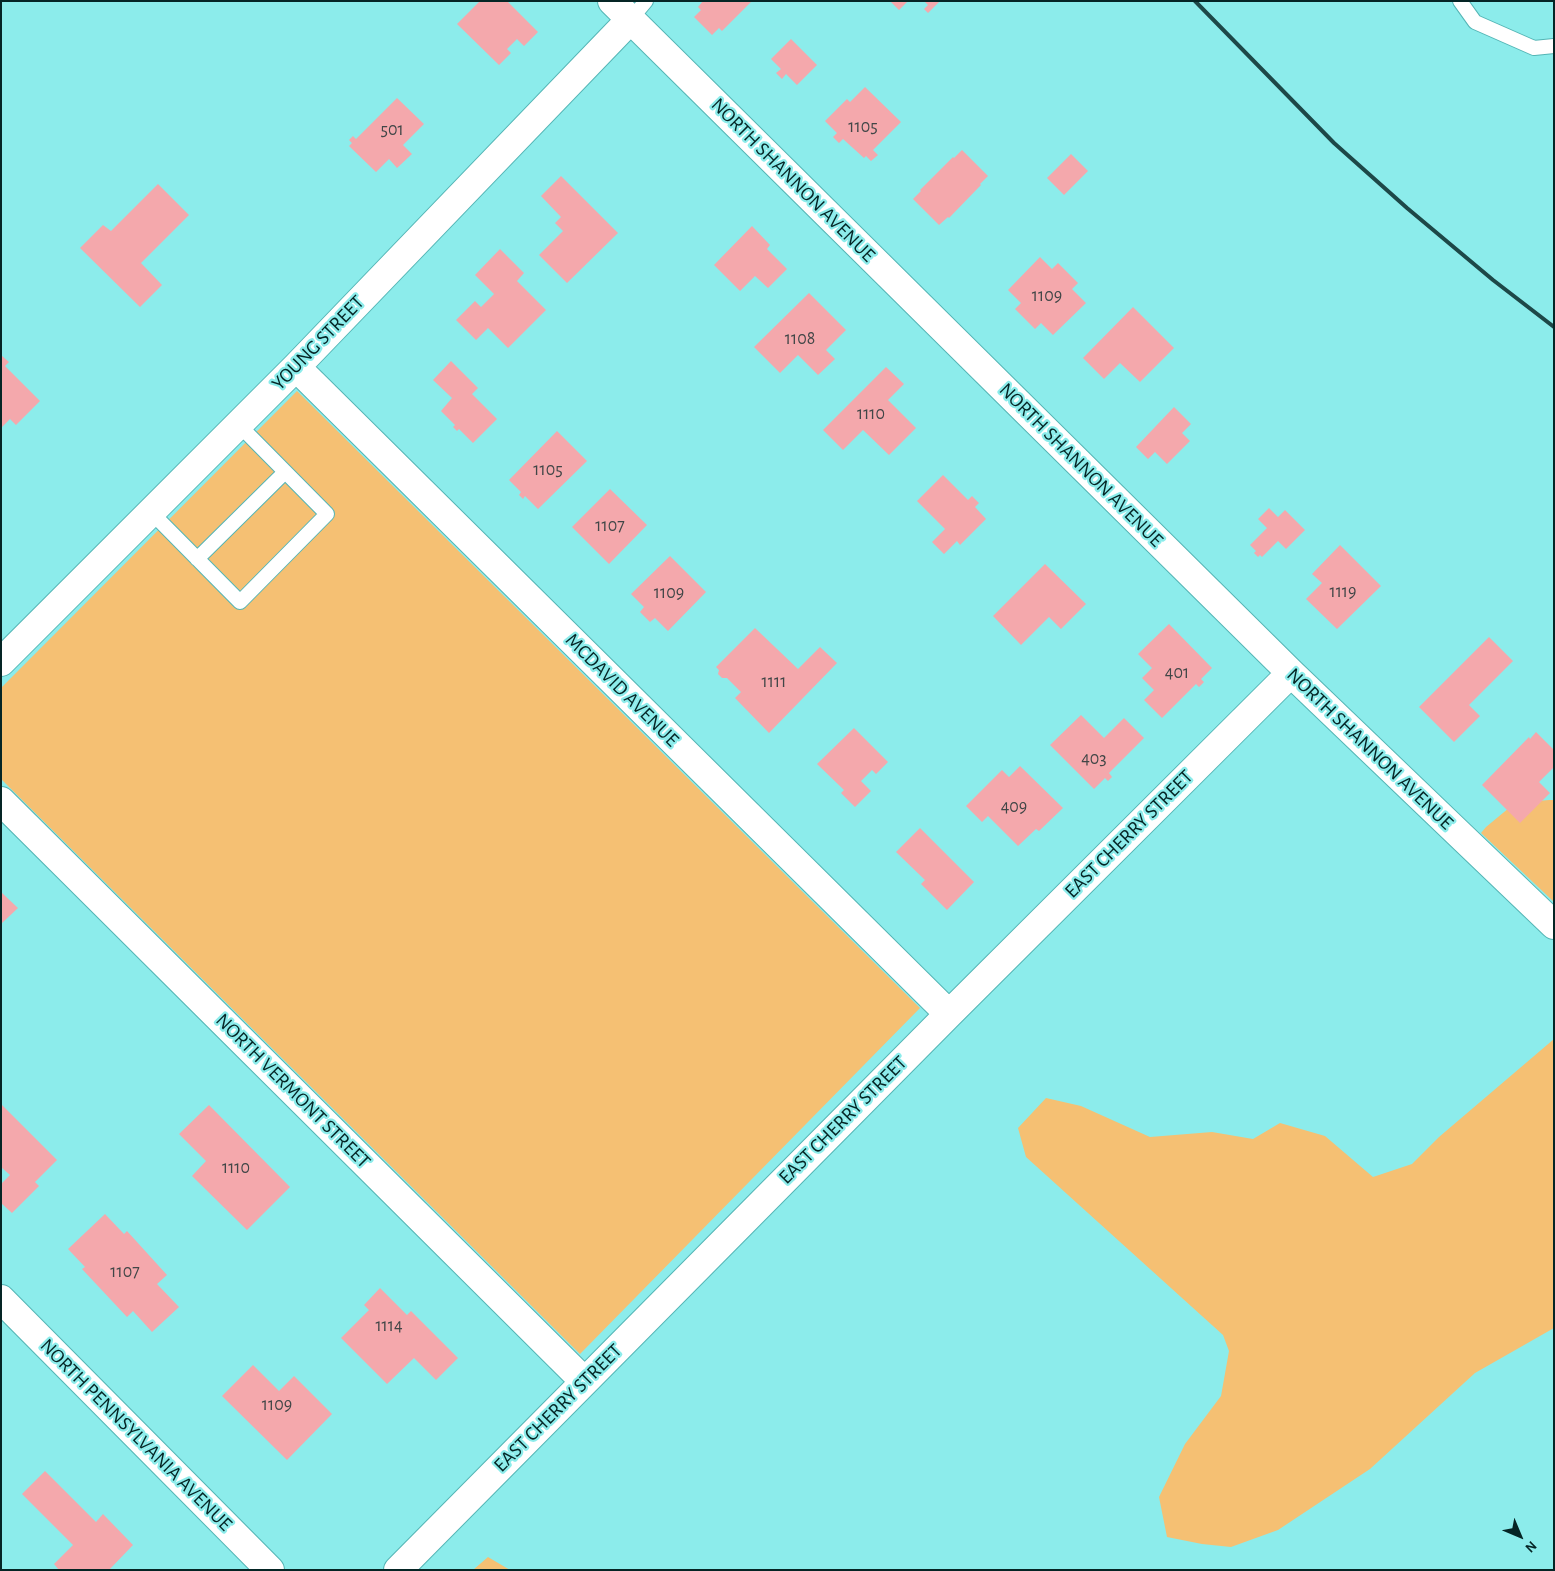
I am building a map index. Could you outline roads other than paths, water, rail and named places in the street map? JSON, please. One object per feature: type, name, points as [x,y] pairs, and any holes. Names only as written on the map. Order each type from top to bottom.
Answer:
[{"type":"street","name":"YOUNG STREET","points":[[1,662],[296,367],[630,7]]},
{"type":"street","name":"NORTH SHANNON AVENUE","points":[[630,7],[1291,673],[1554,925]]},
{"type":"street","name":"MCDAVID AVENUE","points":[[296,367],[949,1014]]},
{"type":"street","name":"EAST CHERRY STREET","points":[[398,1570],[949,1014],[1291,673]]},
{"type":"street","name":"NORTH VERMONT STREET","points":[[1,801],[584,1381]]},
{"type":"street","name":"NORTH PENNSYLVANIA AVENUE","points":[[1,1300],[270,1570]]},
{"type":"lane","points":[[1460,1],[1475,22],[1534,48],[1554,46]]},
{"type":"lane","points":[[151,512],[240,602],[327,514],[238,424]]},
{"type":"lane","points":[[197,559],[285,472]]},
{"type":"railway","points":[[1195,1],[1334,143],[1407,208],[1493,280],[1554,327]]}]
